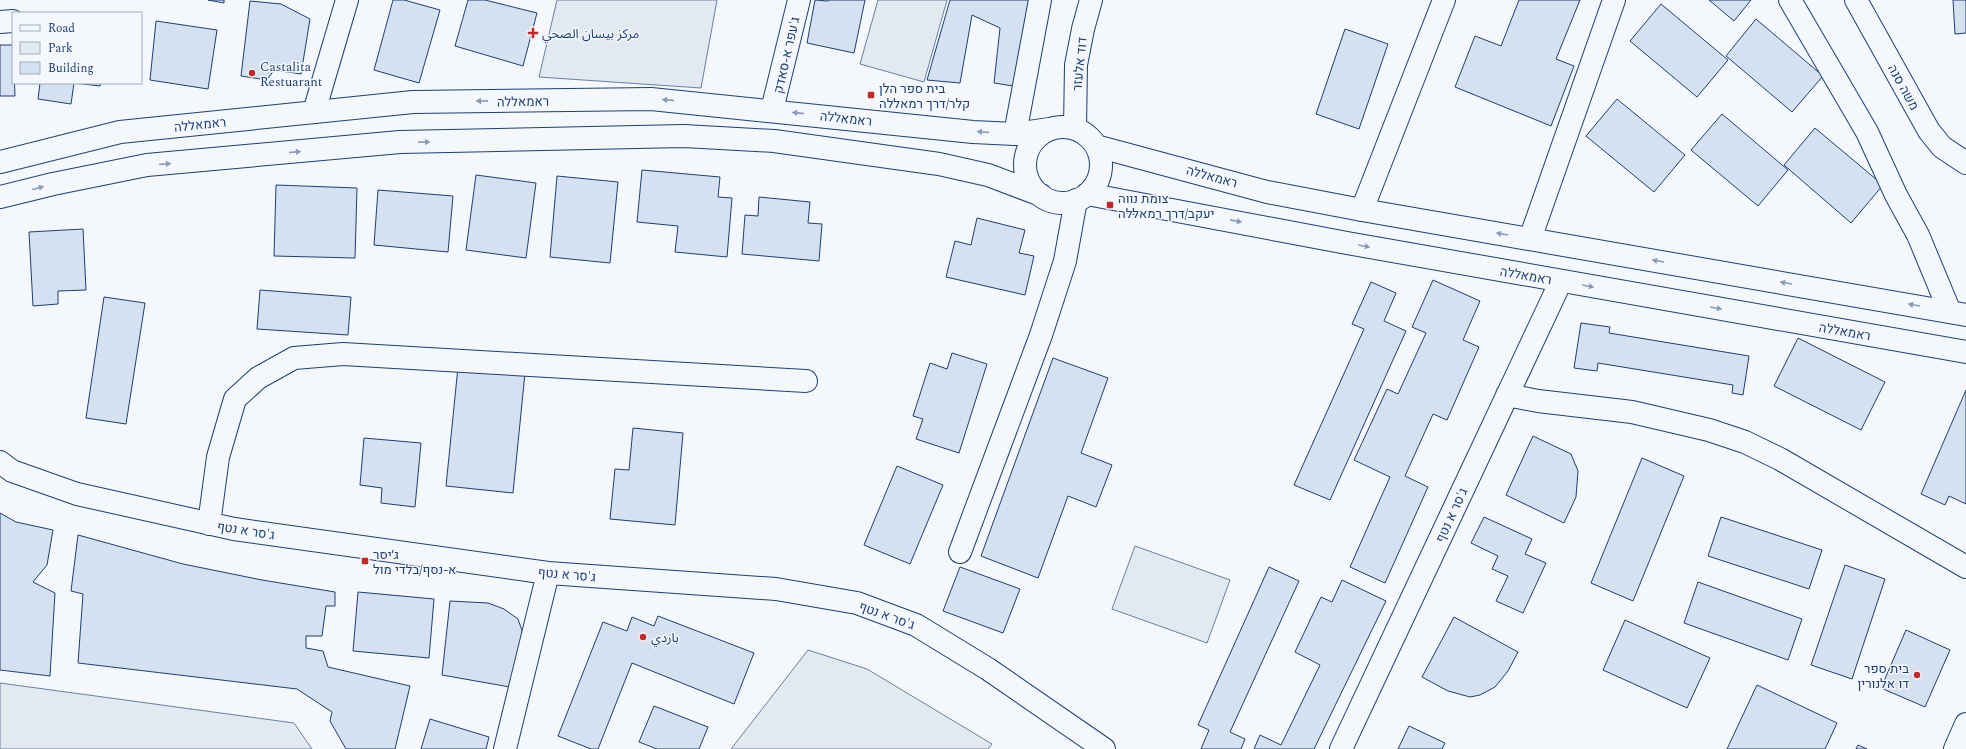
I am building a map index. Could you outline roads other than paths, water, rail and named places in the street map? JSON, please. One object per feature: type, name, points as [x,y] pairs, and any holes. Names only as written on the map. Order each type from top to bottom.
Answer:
[{"type":"main road","points":[[314,112],[347,0]]},
{"type":"main road","name":"ג'עפר א-סאדק","points":[[772,110],[799,0]]},
{"type":"main road","points":[[1015,134],[1040,0]]},
{"type":"main road","name":"דוד אלעזר","points":[[1075,128],[1076,65],[1083,29],[1091,0]]},
{"type":"main road","points":[[1362,210],[1444,0]]},
{"type":"main road","points":[[1530,239],[1614,0]]},
{"type":"main road","points":[[1790,0],[1867,132],[1896,195],[1958,313]]},
{"type":"main road","name":"משה סנה","points":[[1856,0],[1930,131],[1942,147],[1966,163]]},
{"type":"main road","points":[[0,22],[12,21]]},
{"type":"main road","name":"ראמאללה","points":[[0,162],[120,132],[413,102],[651,99],[772,110],[973,132],[1015,134],[1049,129]]},
{"type":"main road","points":[[0,198],[53,184],[147,165],[400,142],[684,136],[774,141],[939,164],[988,175],[1050,200],[1063,203],[1082,197],[1096,184],[1100,172],[1101,159],[1096,146],[1088,136],[1075,128],[1062,126],[1049,129],[1038,136],[1030,146],[1025,161],[1026,174],[1032,186],[1041,196]]},
{"type":"main road","name":"ראמאללה","points":[[1096,146],[1267,192],[1362,210],[1958,313]]},
{"type":"main road","points":[[960,552],[1043,328],[1065,261],[1082,197]]},
{"type":"main road","name":"ראמאללה","points":[[1082,197],[1966,352]]},
{"type":"main road","name":"ג'סר א נטף","points":[[1341,749],[1561,281]]},
{"type":"main road","points":[[209,524],[218,457],[235,399],[258,378],[294,358],[343,354],[806,381]]},
{"type":"main road","points":[[1507,395],[1538,401],[1632,412],[1686,424],[1745,442],[1780,459],[1966,567]]},
{"type":"main road","name":"ג'סר א נטף","points":[[0,462],[12,471],[77,494],[234,529],[548,573],[776,589],[857,603],[916,625],[988,669],[1104,749]]},
{"type":"main road","points":[[505,749],[548,573]]},
{"type":"main road","points":[[1955,749],[1966,724]]},
{"type":"place","name":"مركز بيسان الصحي","points":[[533,33]]},
{"type":"place","name":"Castalita Restuarant","points":[[252,73]]},
{"type":"place","name":"בית ספר הלן קלר/דרך רמאללה","points":[[871,95]]},
{"type":"place","name":"צומת נווה יעקב/דרך רמאללה","points":[[1110,205]]},
{"type":"place","name":"ג׳יסר א-נסף/בלדי מול","points":[[365,561]]},
{"type":"place","name":"باردي","points":[[643,637]]},
{"type":"place","name":"בית ספר דו אלנורין","points":[[1917,675]]}]
